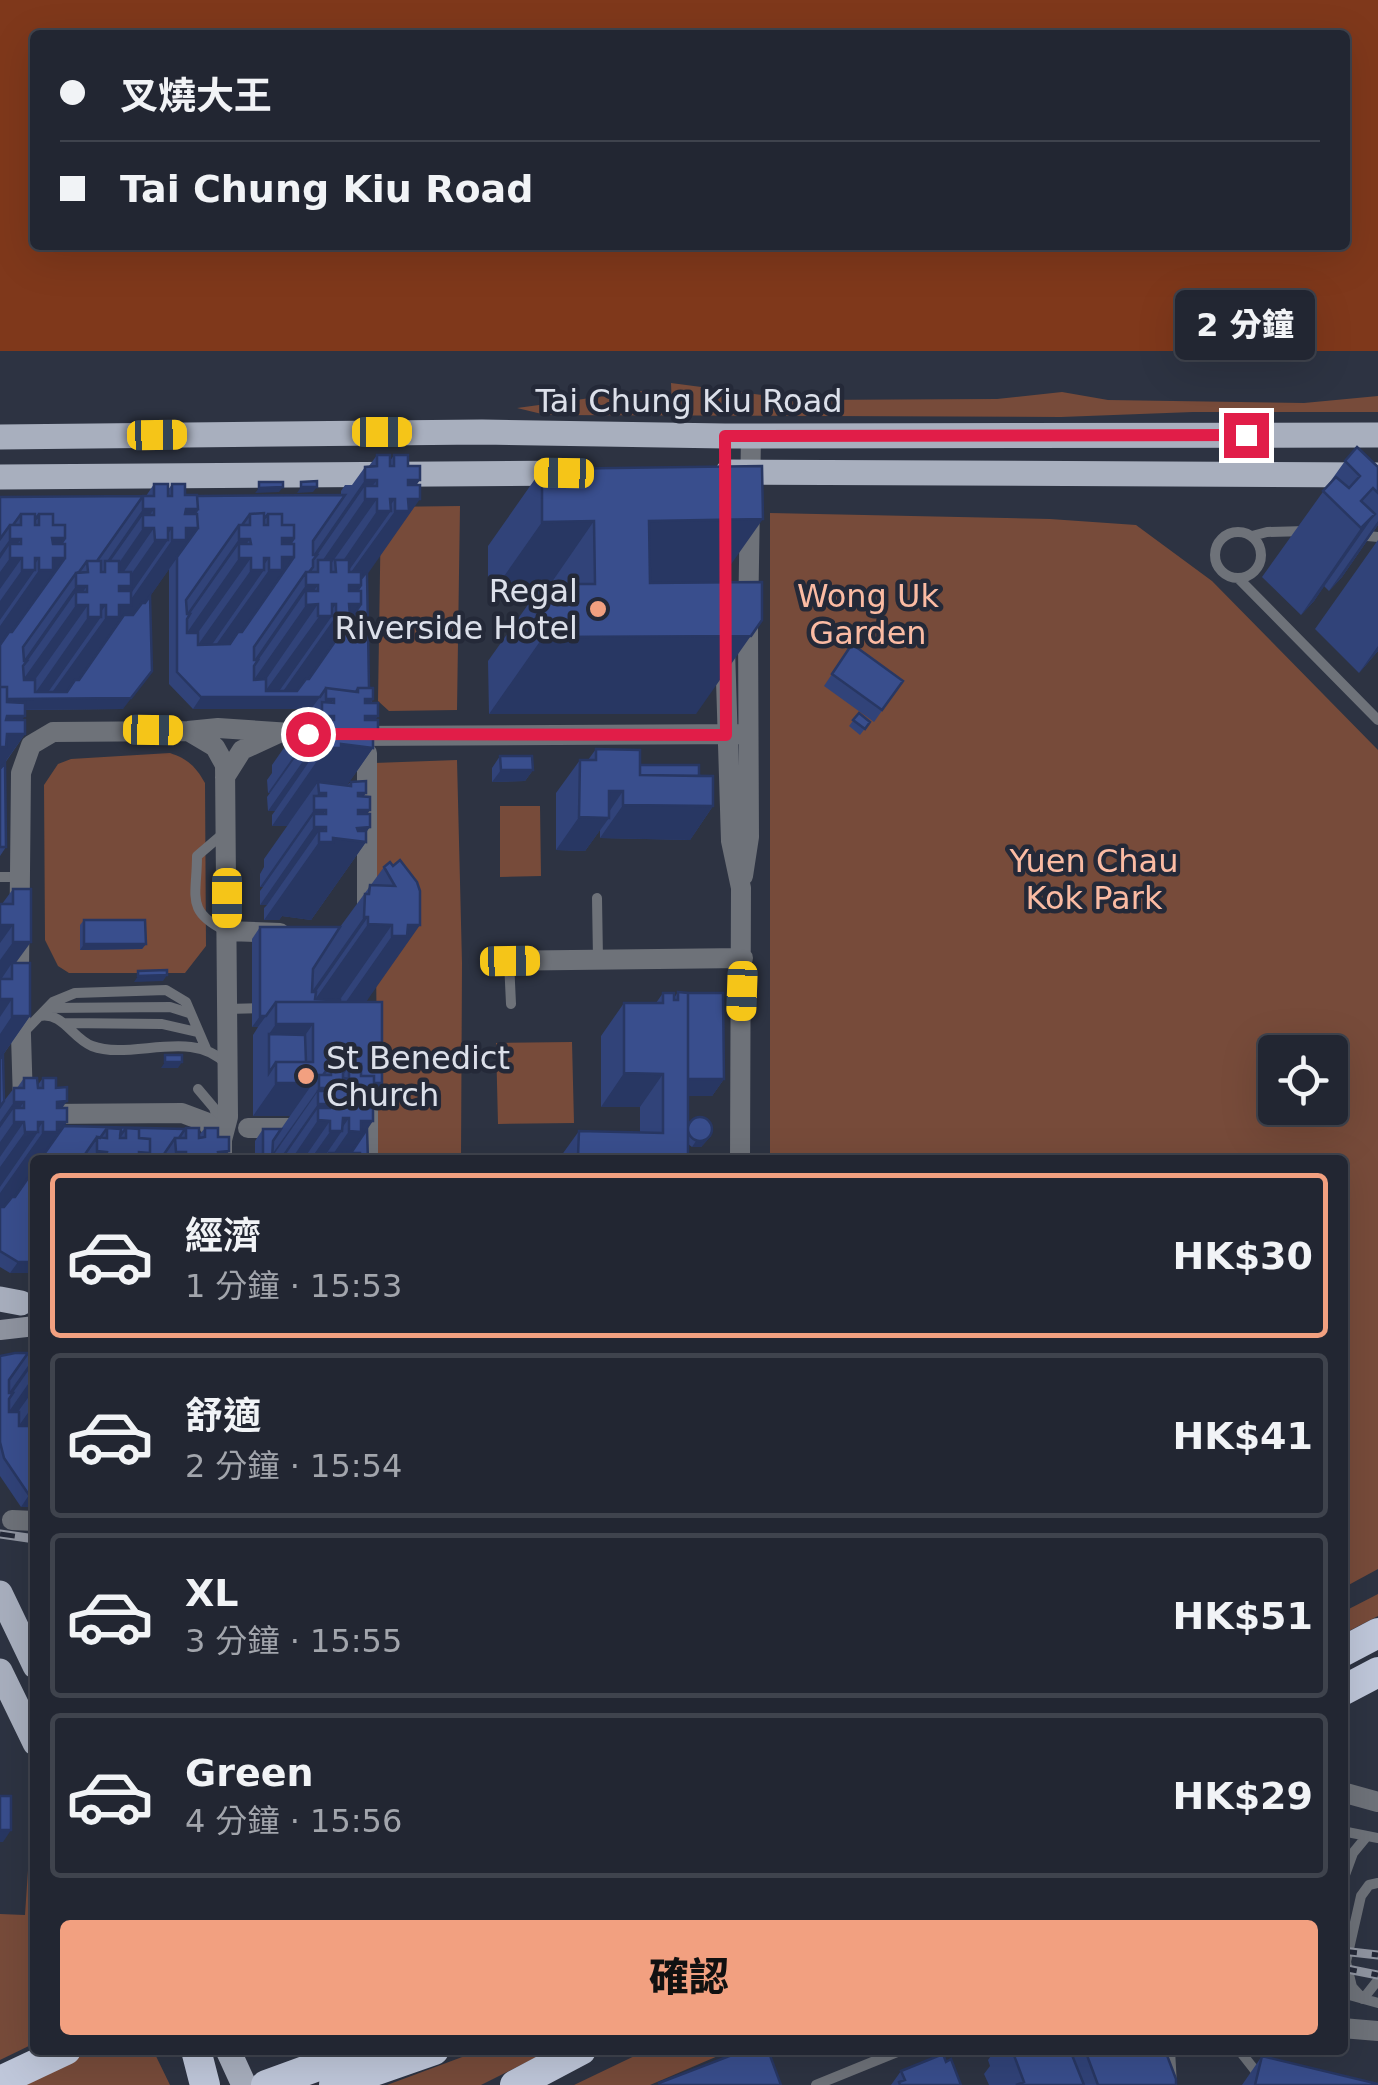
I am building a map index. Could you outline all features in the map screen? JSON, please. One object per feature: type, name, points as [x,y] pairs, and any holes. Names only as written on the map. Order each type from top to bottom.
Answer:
[{"type":"highway","points":[[1348,1649],[1378,1634]]},
{"type":"highway","points":[[1348,1687],[1378,1672]]},
{"type":"highway","points":[[0,2081],[55,2055]]},
{"type":"highway","points":[[197,2055],[202,2085]]},
{"type":"highway","points":[[324,2076],[355,2055]]},
{"type":"highway","points":[[266,2085],[413,2055]]},
{"type":"highway","points":[[515,2085],[572,2055]]},
{"type":"main road","name":"Tai Chung Kiu Road","points":[[0,437],[482,432],[725,436],[1378,435]]},
{"type":"main road","points":[[716,478],[752,472],[1378,474]]},
{"type":"main road","points":[[0,477],[604,473]]},
{"type":"main road","points":[[0,1593],[30,1656]]},
{"type":"main road","points":[[0,1671],[30,1734]]},
{"type":"main road","points":[[183,2055],[202,2085]]},
{"type":"main road","points":[[230,2055],[244,2085]]},
{"type":"street","points":[[716,478],[725,436]]},
{"type":"street","points":[[740,888],[749,837],[751,436]]},
{"type":"street","points":[[725,627],[731,841],[740,888],[742,958],[740,1155]]},
{"type":"street","points":[[222,1150],[206,1122],[194,1116],[147,1119],[37,1113],[22,1093],[10,878],[21,773],[31,745],[52,732],[256,728],[279,733],[347,726],[647,728],[748,734]]},
{"type":"street","points":[[188,731],[216,747],[225,765],[228,1117],[222,1150]]},
{"type":"street","points":[[225,777],[242,750],[279,733]]},
{"type":"street","points":[[349,934],[367,934],[367,752]]},
{"type":"street","points":[[227,931],[296,933]]},
{"type":"street","points":[[502,961],[742,958]]},
{"type":"street","points":[[365,1155],[351,1129],[368,1078]]},
{"type":"street","points":[[248,1128],[351,1129]]},
{"type":"street","points":[[0,1330],[30,1327]]},
{"type":"street","points":[[12,1520],[30,1521]]},
{"type":"street","points":[[1348,1794],[1378,1802]]},
{"type":"street","points":[[1348,2028],[1378,2031]]},
{"type":"lane","points":[[1295,530],[1313,539]]},
{"type":"lane","points":[[1252,536],[1262,558],[1253,574],[1239,579],[1230,577],[1218,567],[1216,547],[1228,533],[1237,531],[1252,536],[1295,530],[1325,532]]},
{"type":"lane","points":[[1340,534],[1352,540],[1378,537]]},
{"type":"lane","points":[[1239,579],[1378,720]]},
{"type":"lane","points":[[226,832],[197,856],[197,909],[204,919],[227,931]]},
{"type":"lane","points":[[597,898],[598,959]]},
{"type":"lane","points":[[502,961],[512,1004]]},
{"type":"lane","points":[[20,1042],[46,1008],[170,1007],[191,1014],[207,1051]]},
{"type":"lane","points":[[226,1009],[267,1008]]},
{"type":"lane","points":[[35,1019],[51,1016],[82,1041],[102,1048],[192,1048],[207,1051],[228,1066]]},
{"type":"lane","points":[[63,1023],[162,1024],[197,1032]]},
{"type":"lane","points":[[198,1089],[220,1122],[222,1150]]},
{"type":"lane","points":[[1348,1832],[1373,1837]]},
{"type":"lane","points":[[1348,1866],[1353,1852],[1373,1837]]},
{"type":"lane","points":[[1348,1953],[1361,1896],[1368,1886],[1378,1882]]},
{"type":"lane","points":[[1348,1970],[1352,1987],[1363,1999]]},
{"type":"lane","points":[[1363,1999],[1378,1980]]},
{"type":"lane","points":[[1348,1995],[1378,2003]]},
{"type":"lane","points":[[816,2085],[890,2055]]},
{"type":"lane","points":[[1170,2055],[1172,2085]]},
{"type":"lane","points":[[1242,2055],[1252,2070],[1272,2083]]},
{"type":"green space","points":[[671,383],[800,400],[997,399],[1062,392],[1108,400],[1304,403],[1378,396],[1378,412],[1061,417],[546,415],[517,408],[649,390],[650,410],[672,411]]},
{"type":"green space","points":[[460,506],[457,710],[389,711],[378,701],[381,507]]},
{"type":"green space","name":"Yuen Chau Kok Park","points":[[770,513],[1050,519],[1136,525],[1212,581],[1378,750],[1378,1569],[1348,1585],[1348,1155],[770,1155]]},
{"type":"green space","points":[[170,753],[191,764],[205,783],[206,946],[185,973],[69,973],[58,966],[45,940],[44,785],[58,764],[71,759]]},
{"type":"green space","points":[[457,760],[461,1155],[378,1155],[374,763]]},
{"type":"green space","points":[[500,806],[540,806],[541,876],[500,877]]},
{"type":"green space","points":[[572,1042],[574,1123],[498,1124],[496,1043]]},
{"type":"green space","points":[[1378,1594],[1378,1616],[1348,1631],[1348,1609]]},
{"type":"green space","points":[[30,1840],[30,2045],[0,2060],[0,1914],[25,1915]]},
{"type":"green space","points":[[75,2055],[155,2055],[170,2085],[12,2085]]},
{"type":"green space","points":[[468,2055],[541,2055],[481,2085],[387,2085]]},
{"type":"green space","points":[[637,2055],[720,2055],[650,2085],[574,2085]]},
{"type":"shaded area","points":[[0,0],[1378,0],[1378,351],[0,351]]},
{"type":"building","points":[[1357,447],[1378,467],[1378,493],[1373,488],[1361,501],[1375,514],[1361,528],[1323,491],[1336,477],[1349,488],[1360,476],[1345,461]]},
{"type":"building","points":[[377,455],[390,455],[390,466],[394,466],[394,455],[408,455],[408,466],[420,466],[420,480],[408,480],[408,485],[420,485],[420,499],[408,499],[409,511],[395,511],[395,499],[390,499],[391,511],[377,511],[377,499],[365,499],[365,486],[377,486],[377,480],[365,480],[365,467],[377,466]]},
{"type":"building","points":[[762,466],[763,519],[649,521],[650,583],[762,582],[762,620],[751,636],[543,637],[542,584],[595,584],[594,521],[542,522],[542,469]]},
{"type":"building","points":[[317,481],[317,487],[301,487],[301,482]]},
{"type":"building","points":[[259,482],[283,482],[283,487],[259,488]]},
{"type":"building","points":[[154,484],[168,484],[168,496],[172,496],[172,484],[185,484],[185,495],[197,495],[198,509],[186,509],[185,514],[197,514],[198,528],[186,528],[186,540],[172,540],[172,528],[168,528],[168,540],[155,540],[154,528],[143,528],[143,515],[154,515],[154,509],[143,509],[143,496],[154,496]]},
{"type":"building","points":[[345,495],[313,541],[313,555],[317,555],[313,567],[254,647],[254,660],[258,660],[254,680],[266,679],[266,691],[297,691],[361,604],[361,591],[357,591],[367,574],[369,688],[358,688],[356,692],[326,688],[320,697],[201,697],[177,672],[177,557],[198,528],[194,514],[198,509],[197,496]],"holes":[[[264,513],[264,519],[268,514],[282,514],[282,525],[294,525],[290,544],[294,544],[294,557],[230,644],[198,645],[198,633],[187,633],[190,614],[186,600],[239,525],[250,514]]]},
{"type":"building","points":[[143,496],[97,561],[87,561],[76,573],[23,647],[27,661],[23,666],[24,680],[35,680],[35,692],[67,692],[124,615],[133,615],[150,596],[152,671],[131,698],[7,699],[7,687],[0,687],[0,645],[65,558],[65,544],[61,544],[65,525],[53,525],[53,514],[39,514],[35,520],[35,514],[21,514],[0,539],[0,497]]},
{"type":"building","points":[[264,513],[264,525],[268,525],[268,514],[282,514],[282,525],[294,525],[294,538],[282,538],[282,544],[294,544],[294,557],[282,557],[282,570],[269,570],[269,558],[264,558],[264,570],[251,570],[251,558],[239,558],[239,544],[251,544],[250,539],[239,539],[239,525],[250,525],[250,514]]},
{"type":"building","points":[[21,514],[35,514],[35,525],[39,525],[39,514],[53,514],[53,525],[65,525],[65,538],[52,538],[53,544],[65,544],[65,558],[53,558],[53,570],[39,570],[39,558],[35,558],[35,570],[22,570],[22,558],[10,558],[10,544],[21,544],[21,539],[10,539],[10,525],[21,525]]},
{"type":"building","points":[[318,560],[331,560],[331,572],[336,572],[335,560],[349,560],[349,572],[361,572],[361,585],[349,585],[349,591],[361,591],[361,604],[349,604],[350,616],[336,616],[336,604],[332,604],[332,616],[318,616],[318,604],[306,605],[306,591],[318,591],[318,585],[306,585],[306,572],[318,572]]},
{"type":"building","points":[[87,561],[101,561],[101,572],[105,572],[105,561],[119,561],[119,572],[131,572],[131,586],[119,586],[119,591],[131,591],[131,605],[119,605],[119,617],[106,617],[106,605],[101,605],[101,617],[88,617],[88,605],[76,605],[76,592],[87,592],[87,586],[76,586],[76,573],[88,572]]},
{"type":"building","points":[[852,644],[903,681],[882,710],[832,674]]},
{"type":"building","points":[[0,687],[7,687],[7,702],[25,703],[25,716],[7,716],[6,720],[25,720],[25,734],[7,734],[6,747],[0,747]]},
{"type":"building","points":[[326,688],[358,692],[358,688],[373,688],[373,699],[365,699],[365,703],[378,703],[378,716],[365,716],[365,720],[378,720],[378,734],[365,737],[373,737],[373,748],[341,744],[341,748],[326,748],[326,737],[334,734],[322,734],[322,720],[334,720],[334,716],[322,716],[322,702],[334,703],[334,699],[326,699]]},
{"type":"building","points":[[859,713],[870,722],[865,729],[853,720]]},
{"type":"building","points":[[596,749],[640,750],[640,775],[713,776],[713,806],[623,805],[623,791],[609,791],[609,818],[579,817],[580,760],[596,760]]},
{"type":"building","points":[[500,756],[532,756],[533,770],[501,770]]},
{"type":"building","points":[[5,763],[6,847],[0,847],[0,769]]},
{"type":"building","points":[[640,765],[699,765],[699,776],[640,775]]},
{"type":"building","points":[[366,781],[366,793],[358,796],[370,797],[370,810],[358,810],[358,814],[370,814],[370,827],[357,828],[366,831],[366,842],[333,838],[333,842],[319,842],[319,831],[326,831],[326,827],[314,827],[314,814],[326,814],[326,810],[314,810],[314,796],[326,793],[319,793],[318,782],[351,786],[351,782]]},
{"type":"building","points":[[400,860],[420,891],[420,925],[408,925],[407,936],[392,936],[392,925],[368,924],[368,917],[364,917],[365,894],[369,894],[370,885],[395,886],[384,867]]},
{"type":"building","points":[[13,889],[31,889],[31,942],[13,942],[13,925],[0,925],[0,904],[13,904]]},
{"type":"building","points":[[84,920],[145,920],[146,944],[84,944]]},
{"type":"building","points":[[260,927],[340,927],[313,969],[312,992],[316,992],[315,999],[340,1002],[276,1002],[266,1016],[260,1016]]},
{"type":"building","points":[[12,963],[30,963],[30,1016],[12,1016],[12,999],[0,999],[0,979],[12,979]]},
{"type":"building","points":[[167,970],[167,975],[138,976],[138,971]]},
{"type":"building","points":[[678,992],[688,993],[688,1155],[578,1155],[579,1131],[663,1133],[663,1074],[624,1073],[624,1003],[663,1003],[663,993],[674,993],[674,1000],[678,1000]]},
{"type":"building","points":[[688,993],[723,993],[724,1079],[688,1079]]},
{"type":"building","points":[[276,1002],[382,1002],[382,1083],[374,1083],[374,1076],[361,1076],[361,1064],[349,1064],[343,1073],[343,1064],[331,1064],[313,1083],[276,1083],[276,1062],[313,1062],[313,1024],[276,1024]]},
{"type":"building","points":[[269,1034],[305,1035],[306,1062],[276,1062],[269,1073]]},
{"type":"building","points":[[3,1055],[4,1101],[0,1107],[0,1059]]},
{"type":"building","points":[[165,1055],[182,1055],[182,1062],[165,1062]]},
{"type":"building","points":[[331,1064],[343,1064],[343,1078],[349,1079],[349,1064],[361,1064],[361,1076],[374,1076],[374,1088],[361,1088],[361,1092],[373,1092],[373,1105],[361,1108],[373,1108],[373,1121],[361,1121],[361,1132],[349,1131],[349,1118],[343,1118],[342,1131],[330,1131],[330,1121],[318,1120],[318,1108],[330,1108],[331,1104],[318,1104],[318,1091],[330,1091],[319,1088],[319,1075],[331,1075]]},
{"type":"building","points":[[24,1078],[37,1078],[38,1088],[43,1088],[43,1078],[56,1078],[56,1088],[67,1087],[67,1101],[57,1102],[57,1108],[67,1108],[67,1122],[57,1122],[57,1132],[43,1132],[43,1122],[38,1122],[38,1132],[25,1132],[24,1122],[14,1122],[14,1108],[24,1108],[24,1102],[14,1102],[14,1088],[24,1088]]},
{"type":"building","points":[[700,1117],[709,1120],[709,1138],[700,1141],[691,1138],[688,1129],[691,1120]]},
{"type":"building","points":[[64,1126],[185,1129],[163,1155],[149,1155],[150,1139],[139,1138],[139,1129],[126,1128],[120,1136],[121,1129],[107,1128],[84,1155],[44,1155]]},
{"type":"building","points":[[107,1128],[121,1129],[120,1138],[126,1138],[126,1128],[139,1129],[139,1138],[150,1139],[150,1153],[106,1155],[97,1151],[97,1137],[107,1138]]},
{"type":"building","points":[[186,1128],[199,1128],[199,1138],[205,1137],[205,1128],[218,1128],[218,1137],[229,1137],[229,1151],[218,1155],[176,1152],[175,1138],[186,1138]]},
{"type":"building","points":[[263,1129],[281,1129],[273,1141],[272,1155],[263,1155]]},
{"type":"building","points":[[367,1129],[368,1155],[351,1153]]},
{"type":"building","points":[[30,1175],[30,1262],[18,1262],[0,1251],[0,1207],[15,1197]]},
{"type":"building","points":[[28,1353],[9,1380],[9,1393],[13,1393],[9,1412],[19,1412],[19,1426],[30,1426],[30,1495],[4,1458],[0,1442],[0,1356]]},
{"type":"building","points":[[0,1796],[11,1796],[11,1830],[0,1830]]},
{"type":"building","points":[[732,2055],[770,2055],[781,2085],[660,2085]]},
{"type":"building","points":[[943,2055],[946,2062],[951,2059],[961,2085],[900,2085],[905,2080],[901,2071]]},
{"type":"building","points":[[1014,2055],[1072,2055],[1084,2085],[1016,2085],[1024,2082]]},
{"type":"building","points":[[1087,2055],[1167,2055],[1176,2079],[1176,2085],[1098,2085]]},
{"type":"building","points":[[1262,2056],[1378,2084],[1378,2085],[1255,2085]]},
{"type":"railway","points":[[0,1534],[30,1538]]},
{"type":"railway","points":[[1348,1952],[1378,1955]]},
{"type":"railway","points":[[1348,1969],[1378,1975]]},
{"type":"place","name":"Regal Riverside Hotel","points":[[598,609]]},
{"type":"place","name":"St Benedict Church","points":[[306,1076]]},
{"type":"route","points":[[308,734],[726,735],[725,436],[1246,435]]},
{"type":"park label","name":"Wong Uk Garden","points":[[868,614]]}]
